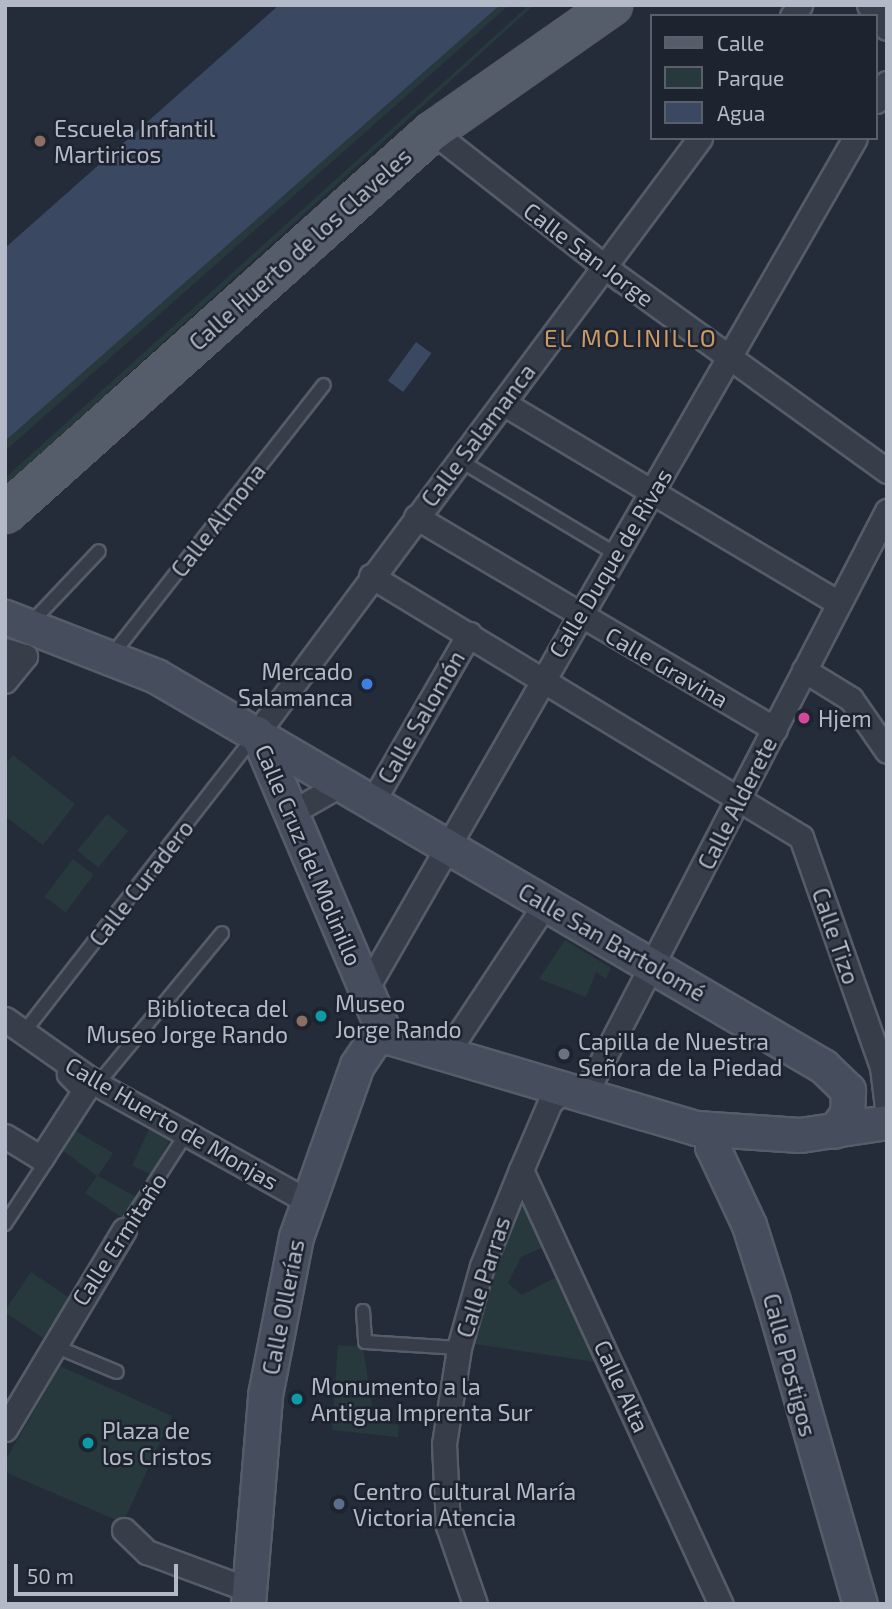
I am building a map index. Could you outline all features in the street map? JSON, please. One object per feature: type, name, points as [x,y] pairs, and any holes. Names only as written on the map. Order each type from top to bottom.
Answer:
[{"type":"main road","name":"Calle Huerto de los Claveles","points":[[5,513],[432,131],[612,5]]},
{"type":"main road","name":"Calle Cruz del Molinillo","points":[[17,622],[112,655],[257,733],[294,811],[382,1027]]},
{"type":"main road","name":"Calle San Bartolomé","points":[[257,733],[654,965],[843,1080]]},
{"type":"main road","points":[[382,1027],[392,1038],[713,1130],[834,1131],[887,1122]]},
{"type":"main road","name":"Calle Ollerías","points":[[249,1597],[265,1395],[307,1201],[364,1047],[382,1027]]},
{"type":"main road","points":[[834,1131],[847,1114],[843,1080]]},
{"type":"main road","name":"Calle Postigos","points":[[713,1130],[712,1146],[749,1225],[773,1301],[860,1604]]},
{"type":"street","name":"Calle San Jorge","points":[[432,131],[728,358],[887,471]]},
{"type":"street","name":"Calle Salamanca","points":[[257,733],[371,576],[698,140]]},
{"type":"street","name":"Calle Duque de Rivas","points":[[366,989],[445,844],[854,140]]},
{"type":"street","points":[[503,402],[839,603]]},
{"type":"street","name":"Calle Alderete","points":[[576,1091],[654,965],[887,511]]},
{"type":"street","name":"Calle Gravina","points":[[416,517],[579,616],[775,729]]},
{"type":"street","name":"Calle Tizo","points":[[371,576],[802,837],[884,1065],[887,1105]]},
{"type":"street","name":"Calle Salomón","points":[[373,801],[469,634]]},
{"type":"street","points":[[5,650],[25,656],[5,681]]},
{"type":"street","points":[[804,670],[887,719]]},
{"type":"street","points":[[851,699],[887,751]]},
{"type":"street","points":[[294,811],[343,783]]},
{"type":"street","points":[[452,1055],[450,1048],[546,902]]},
{"type":"street","name":"Calle Huerto de Monjas","points":[[5,1019],[15,1029],[97,1084],[307,1201]]},
{"type":"street","points":[[5,1136],[41,1158],[85,1090],[15,1029]]},
{"type":"street","points":[[843,1080],[860,1082],[884,1065]]},
{"type":"street","name":"Calle Parras","points":[[475,1604],[448,1512],[444,1444],[459,1348],[482,1266],[550,1102],[576,1091]]},
{"type":"street","name":"Calle Alta","points":[[521,1170],[721,1604]]},
{"type":"street","name":"Calle Ermitaño","points":[[52,1345],[124,1230]]},
{"type":"street","points":[[5,1429],[52,1345]]},
{"type":"street","points":[[124,1530],[147,1552],[249,1597]]},
{"type":"lane","name":"Calle Almona","points":[[112,655],[324,385]]},
{"type":"lane","points":[[459,460],[615,554]]},
{"type":"lane","points":[[17,622],[99,551]]},
{"type":"lane","name":"Calle Curadero","points":[[15,1029],[257,733]]},
{"type":"lane","points":[[5,1224],[97,1084],[222,933]]},
{"type":"lane","name":"Calle Ermitaño","points":[[124,1230],[186,1134]]},
{"type":"lane","points":[[363,1311],[365,1342],[459,1348]]},
{"type":"lane","points":[[52,1345],[117,1373]]},
{"type":"green space","points":[[500,5],[509,5],[5,451],[5,441]]},
{"type":"green space","points":[[529,5],[534,5],[5,486],[5,478]]},
{"type":"green space","points":[[13,755],[75,804],[43,845],[5,816],[5,764]]},
{"type":"green space","points":[[107,814],[128,831],[98,868],[77,851]]},
{"type":"green space","points":[[73,859],[94,875],[65,912],[45,897]]},
{"type":"green space","points":[[565,940],[611,968],[606,979],[596,972],[586,997],[539,979]]},
{"type":"green space","points":[[152,1123],[173,1133],[153,1175],[132,1166]]},
{"type":"green space","points":[[74,1130],[113,1153],[98,1176],[138,1198],[126,1220],[85,1193],[97,1176],[61,1149]]},
{"type":"green space","points":[[524,1201],[548,1245],[521,1257],[508,1283],[522,1295],[562,1274],[602,1363],[475,1344],[480,1327],[471,1326],[507,1219],[515,1222]]},
{"type":"green space","points":[[31,1272],[70,1298],[43,1338],[5,1312]]},
{"type":"green space","points":[[338,1345],[363,1347],[374,1420],[399,1425],[398,1437],[332,1430]]},
{"type":"green space","name":"Plaza de los Cristos","points":[[60,1366],[172,1416],[123,1523],[5,1472],[5,1461]]},
{"type":"water","points":[[279,5],[500,5],[5,441],[5,248]]},
{"type":"water","points":[[416,342],[431,353],[403,392],[388,381]]},
{"type":"place","name":"Escuela Infantil Martiricos","points":[[40,141]]},
{"type":"place","name":"Mercado Salamanca","points":[[367,684]]},
{"type":"place","name":"Hjem","points":[[804,718]]},
{"type":"place","name":"Museo Jorge Rando","points":[[321,1016]]},
{"type":"place","name":"Biblioteca del Museo Jorge Rando","points":[[302,1021]]},
{"type":"place","name":"Capilla de Nuestra Señora de la Piedad","points":[[564,1054]]},
{"type":"place","name":"Monumento a la Antigua Imprenta Sur","points":[[297,1399]]},
{"type":"place","name":"Plaza de los Cristos","points":[[88,1443]]},
{"type":"place","name":"Centro Cultural María Victoria Atencia","points":[[339,1504]]},
{"type":"district","name":"EL MOLINILLO","points":[[631,338]]}]
